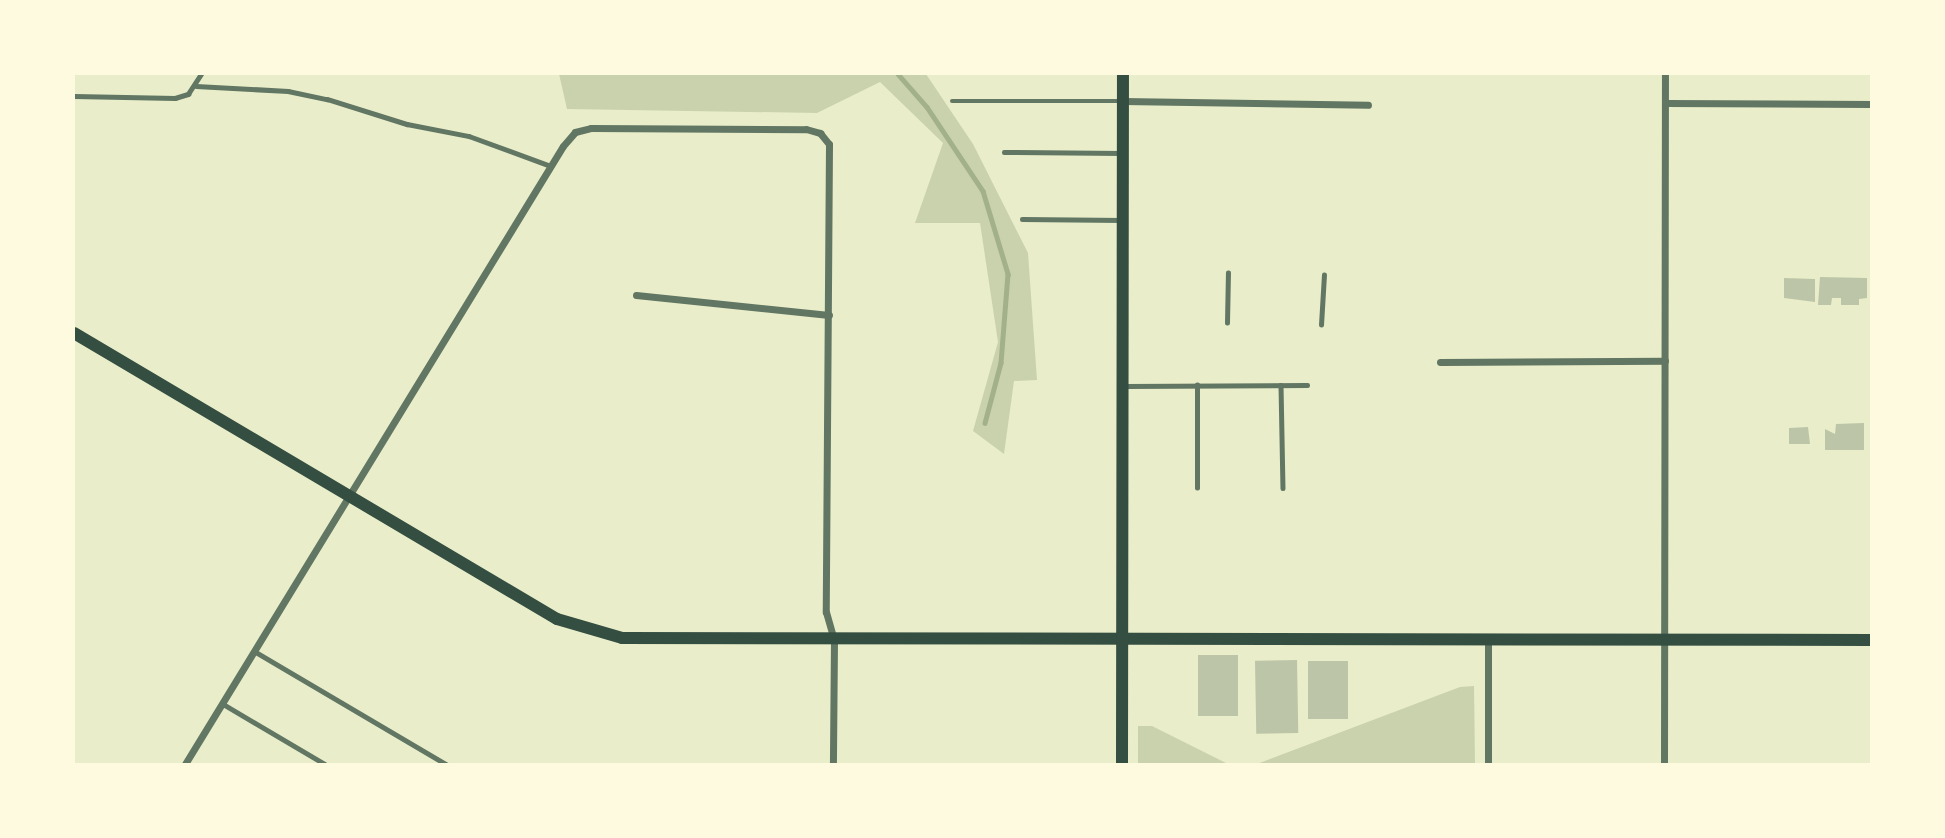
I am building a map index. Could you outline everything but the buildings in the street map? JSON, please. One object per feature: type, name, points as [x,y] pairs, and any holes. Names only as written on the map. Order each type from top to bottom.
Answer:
[{"type":"main road","points":[[1122,765],[1123,74]]},
{"type":"main road","points":[[74,334],[557,619],[600,634],[642,640],[1871,640]]},
{"type":"street","points":[[1664,765],[1665,74]]},
{"type":"street","points":[[1123,101],[1368,105]]},
{"type":"street","points":[[1665,103],[1871,104]]},
{"type":"street","points":[[185,765],[569,138],[583,129],[806,129],[820,133],[830,150],[826,612],[834,640],[834,765]]},
{"type":"street","points":[[636,295],[829,315]]},
{"type":"street","points":[[1440,362],[1665,361]]},
{"type":"street","points":[[1488,640],[1488,765]]},
{"type":"lane","points":[[196,86],[201,74]]},
{"type":"lane","points":[[74,96],[175,98],[196,86],[288,91],[327,99],[407,124],[469,136],[551,166]]},
{"type":"lane","points":[[952,101],[1123,101]]},
{"type":"lane","points":[[1004,152],[1123,153]]},
{"type":"lane","points":[[1022,219],[1123,220]]},
{"type":"lane","points":[[1227,323],[1228,273]]},
{"type":"lane","points":[[1321,325],[1324,275]]},
{"type":"lane","points":[[1197,385],[1197,488]]},
{"type":"lane","points":[[1281,385],[1283,488]]},
{"type":"lane","points":[[1122,386],[1307,385]]},
{"type":"lane","points":[[254,651],[446,765]]},
{"type":"lane","points":[[222,703],[324,765]]},
{"type":"green space","points":[[559,74],[926,74],[973,144],[1028,253],[1037,380],[1014,381],[1004,454],[973,431],[998,342],[980,223],[915,223],[943,143],[880,82],[817,113],[567,109]]},
{"type":"green space","points":[[1474,686],[1475,764],[1257,764],[1460,687]]},
{"type":"green space","points":[[1138,726],[1152,726],[1228,764],[1138,764]]},
{"type":"waterway","points":[[898,74],[927,107],[983,191],[1008,274],[1001,363],[985,423]]}]
